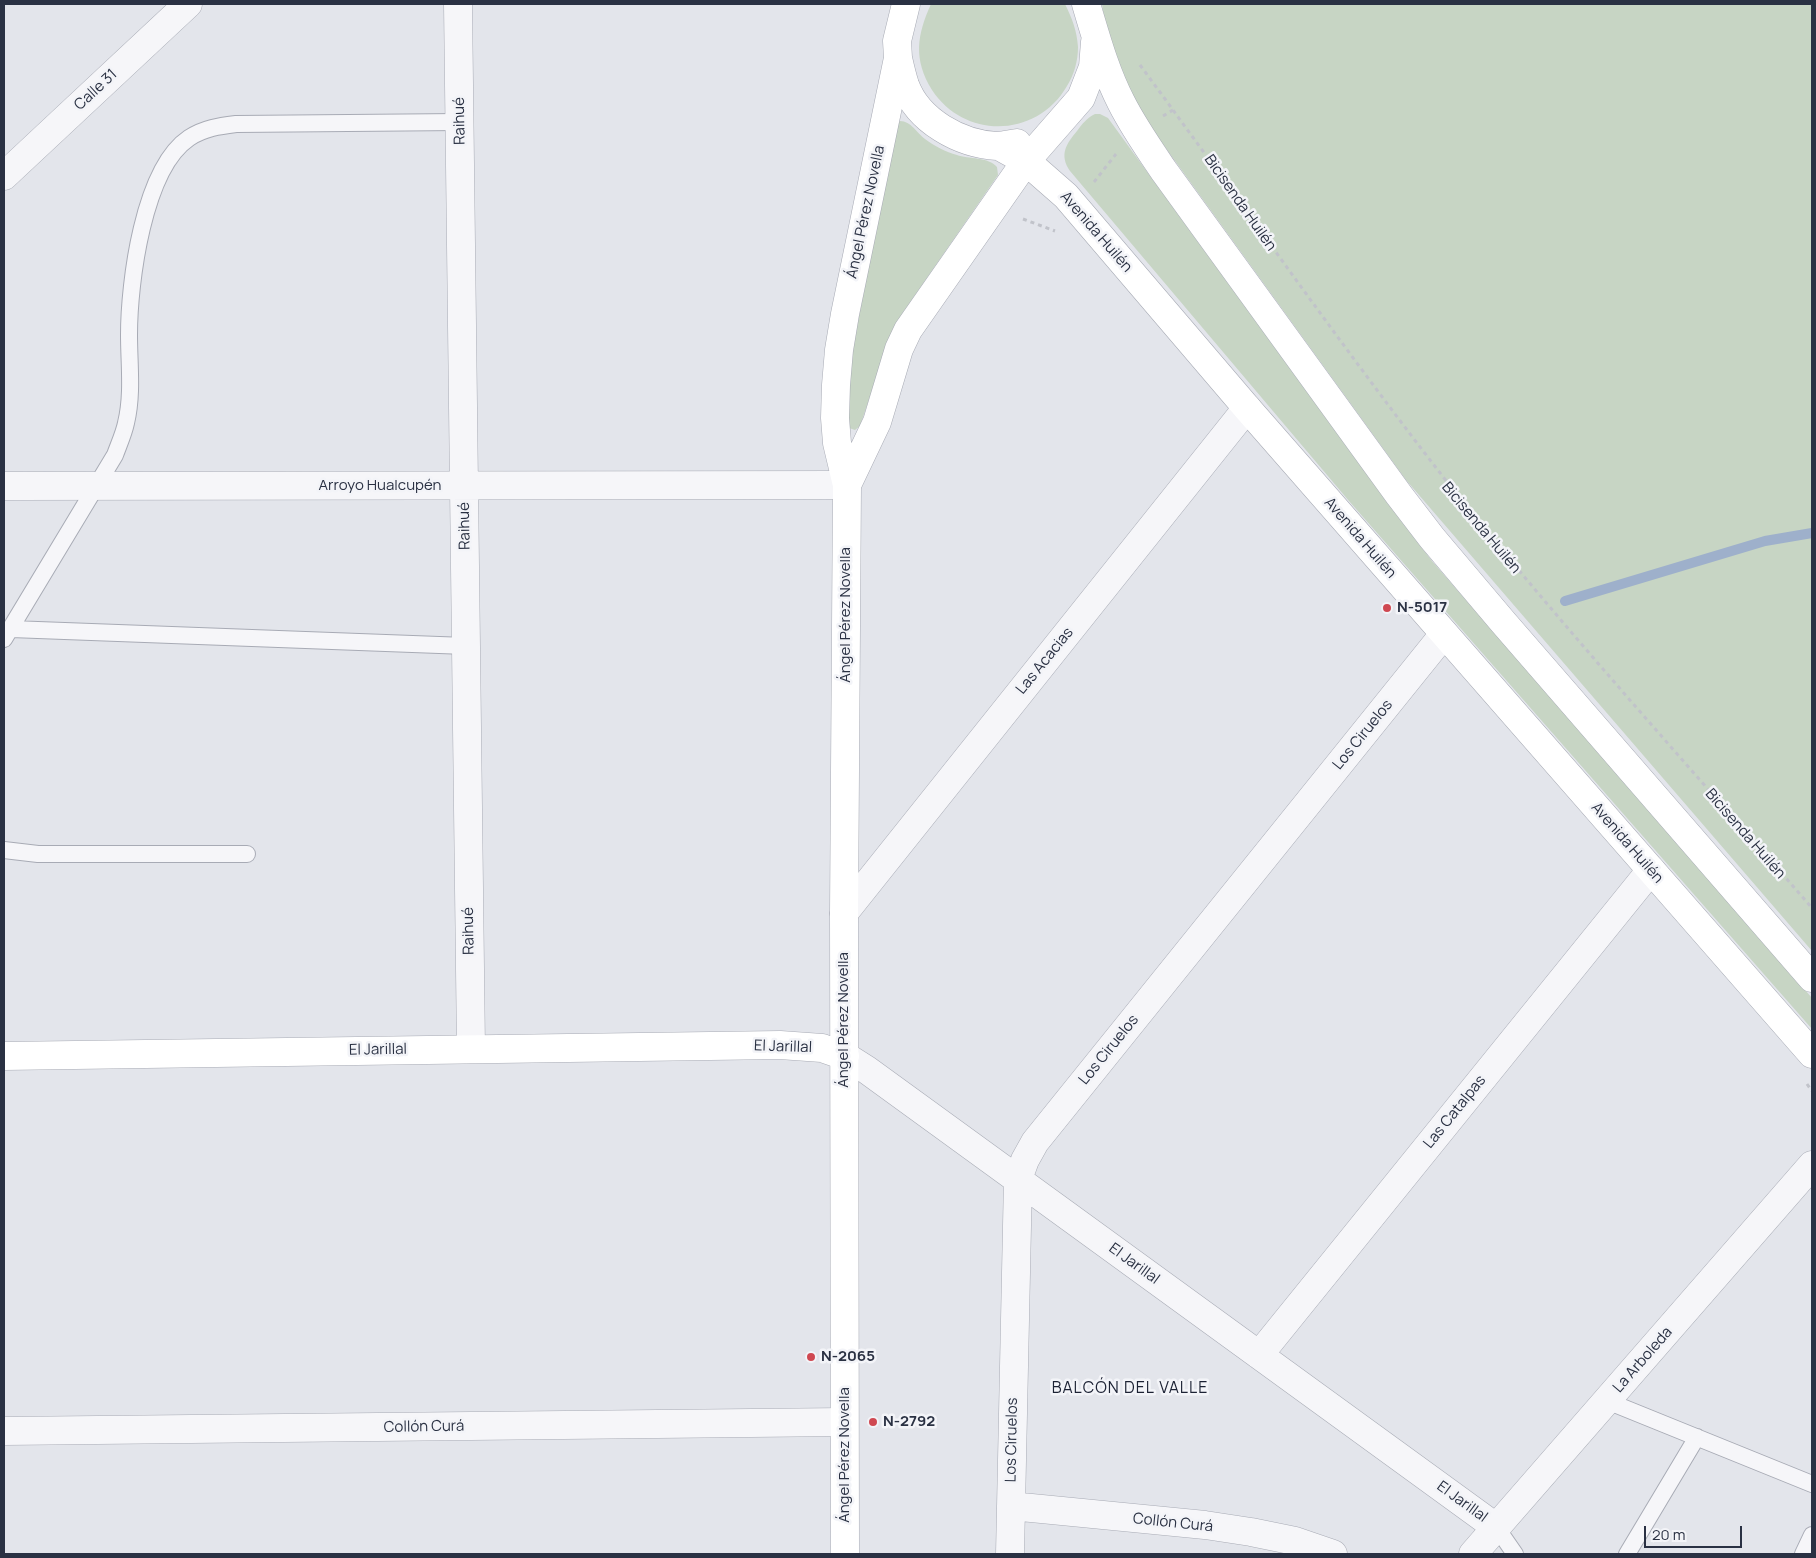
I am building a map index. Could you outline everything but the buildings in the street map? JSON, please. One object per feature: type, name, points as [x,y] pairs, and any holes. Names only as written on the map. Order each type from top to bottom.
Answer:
[{"type":"main road","name":"Ángel Pérez Novella","points":[[846,485],[877,422],[900,349],[908,330],[1026,161],[1081,98],[1093,67],[1095,33],[1086,4]]},
{"type":"main road","points":[[898,49],[901,5]]},
{"type":"main road","points":[[1095,33],[1108,72],[1121,102],[1138,132],[1164,171],[1399,495],[1432,538],[1503,622],[1812,978]]},
{"type":"main road","name":"Ángel Pérez Novella","points":[[898,49],[905,86],[921,111],[943,130],[970,142],[999,146],[1031,140],[1059,124]]},
{"type":"main road","name":"Ángel Pérez Novella","points":[[845,1554],[844,913],[846,485],[837,443],[835,418],[836,385],[845,314],[898,49]]},
{"type":"main road","name":"Avenida Huilén","points":[[999,146],[1026,161],[1053,182],[1066,196],[1247,408],[1812,1054]]},
{"type":"main road","name":"El Jarillal","points":[[4,1056],[780,1044],[822,1048],[845,1056]]},
{"type":"street","name":"Calle 31","points":[[4,176],[188,4]]},
{"type":"street","name":"Raihué","points":[[458,4],[471,1049]]},
{"type":"street","name":"Las Acacias","points":[[844,913],[1247,408]]},
{"type":"street","name":"Arroyo Hualcupén","points":[[4,486],[846,485]]},
{"type":"street","name":"Los Ciruelos","points":[[1010,1554],[1018,1179],[1025,1160],[1035,1142],[1444,634]]},
{"type":"street","name":"Las Catalpas","points":[[1259,1355],[1651,870]]},
{"type":"street","name":"El Jarillal","points":[[845,1056],[1018,1179],[1498,1528]]},
{"type":"street","name":"La Arboleda","points":[[1473,1554],[1498,1528],[1812,1165]]},
{"type":"street","name":"Collón Curá","points":[[4,1431],[844,1422]]},
{"type":"street","name":"Collón Curá","points":[[1011,1506],[1205,1525],[1296,1541],[1333,1554]]},
{"type":"lane","points":[[460,122],[236,124],[211,128],[189,138],[171,154],[160,173],[138,240],[131,287],[129,334],[130,385],[126,422],[115,455],[8,634],[466,646]]},
{"type":"lane","points":[[4,850],[38,854],[247,854]]},
{"type":"lane","points":[[1608,1401],[1812,1484]]},
{"type":"lane","points":[[1627,1554],[1697,1437]]},
{"type":"lane","points":[[1498,1528],[1516,1554]]},
{"type":"lane","points":[[1803,1554],[1812,1535]]},
{"type":"path","points":[[1138,62],[1376,389],[1463,502],[1546,603],[1812,908]]},
{"type":"path","points":[[1092,184],[1120,148]]},
{"type":"green space","points":[[931,4],[1065,4],[1074,25],[1078,47],[1074,73],[1067,86],[1054,103],[1038,116],[1020,123],[1001,126],[981,124],[963,118],[946,106],[932,90],[922,68],[919,47],[920,37]]},
{"type":"green space","points":[[1102,4],[1812,4],[1812,951],[1406,480],[1149,125],[1120,67],[1108,36]]},
{"type":"green space","points":[[1095,114],[1108,118],[1389,505],[1432,561],[1812,998],[1812,1029],[1349,501],[1070,171],[1064,155],[1067,145],[1083,124]]},
{"type":"green space","points":[[900,121],[907,123],[925,139],[944,150],[953,154],[989,161],[997,167],[998,175],[902,314],[888,343],[860,426],[855,430],[849,428],[847,395],[849,365],[898,123]]},
{"type":"waterway","points":[[1565,601],[1765,541],[1812,533]]},
{"type":"place","name":"N-5017","points":[[1387,608]]},
{"type":"place","name":"N-2065","points":[[811,1357]]},
{"type":"place","name":"N-2792","points":[[873,1422]]},
{"type":"district","name":"BALCÓN DEL VALLE","points":[[1130,1389]]}]
